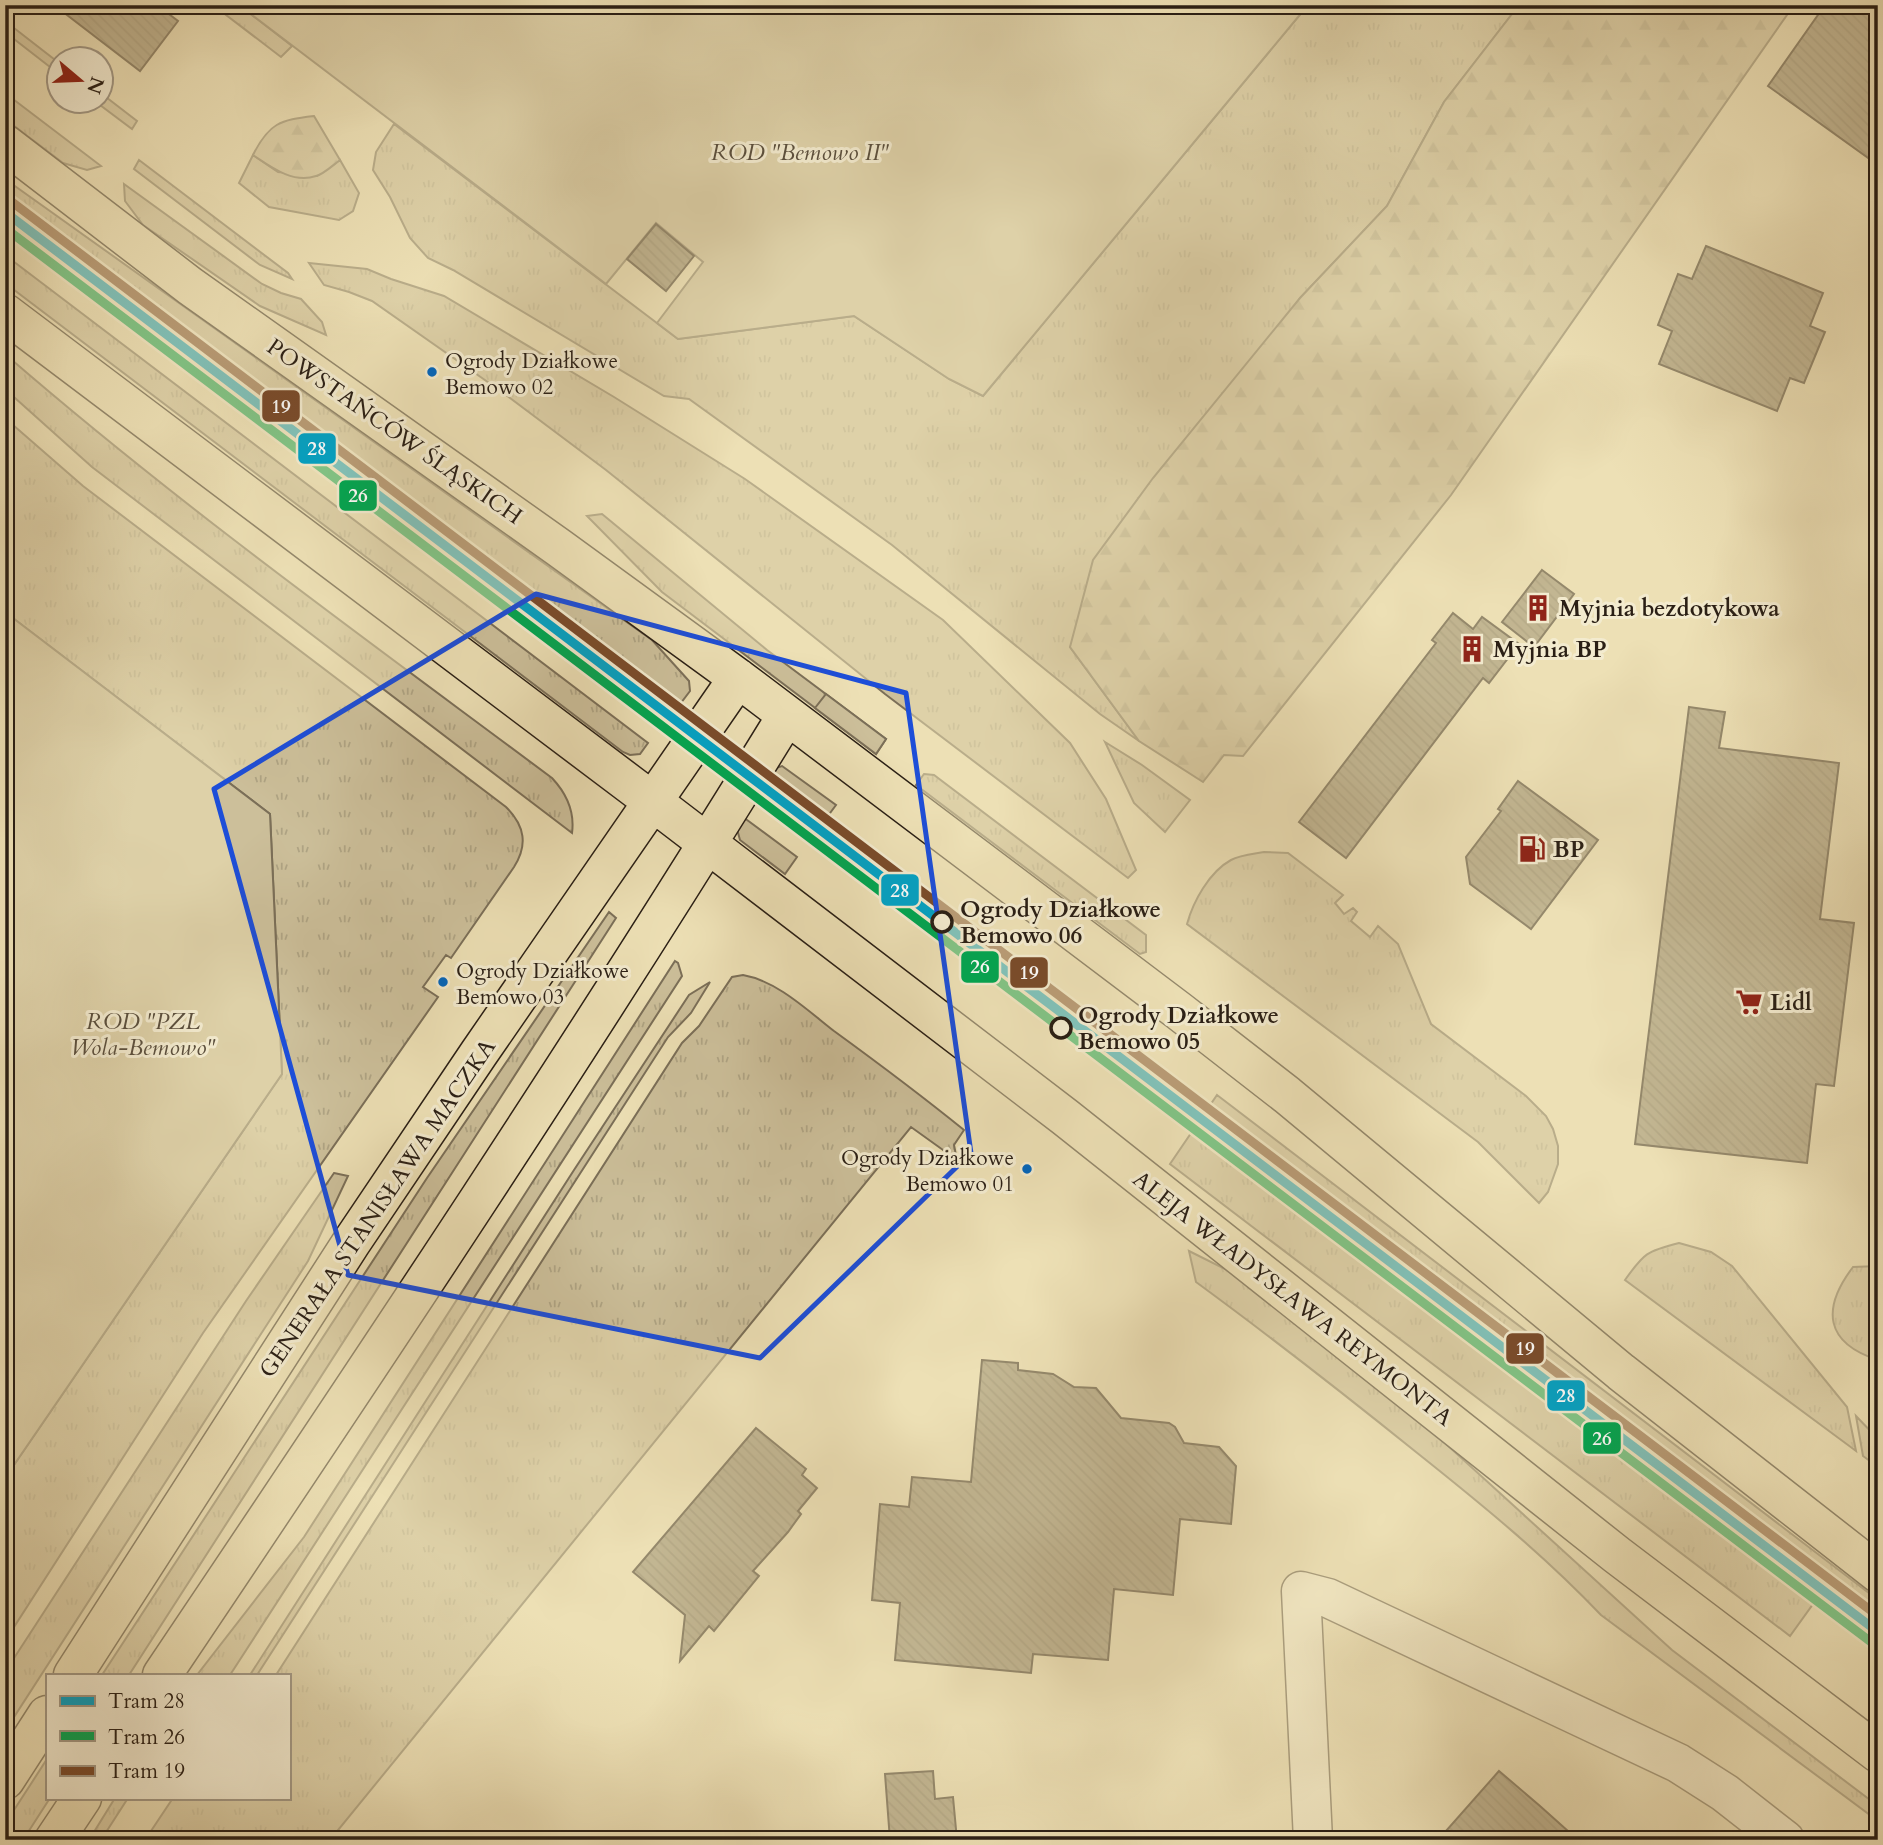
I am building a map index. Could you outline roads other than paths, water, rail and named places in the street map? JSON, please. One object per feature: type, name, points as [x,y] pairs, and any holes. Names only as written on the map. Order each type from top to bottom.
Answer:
[{"type":"main road","name":"POWSTAŃCÓW ŚLĄSKICH","points":[[5,144],[190,286],[558,547],[787,716]]},
{"type":"main road","points":[[5,313],[707,844]]},
{"type":"main road","name":"GENERAŁA STANISŁAWA MACZKA","points":[[74,1674],[351,1243],[738,678]]},
{"type":"main road","points":[[163,1674],[610,1000],[787,716],[1287,1095],[1621,1372],[1878,1573]]},
{"type":"main road","name":"ALEJA WŁADYSŁAWA REYMONTA","points":[[707,844],[1065,1117],[1617,1555],[1878,1753]]},
{"type":"main road","points":[[5,1780],[46,1717]]},
{"type":"main road","points":[[54,1840],[81,1800]]},
{"type":"street","points":[[1313,1840],[1301,1591],[1328,1598],[1678,1763],[1725,1793],[1785,1840]]},
{"type":"tram line","name":"19","points":[[12,202],[1878,1616]]},
{"type":"tram line","name":"28","points":[[5,212],[1878,1632]]},
{"type":"tram line","name":"26","points":[[5,228],[1871,1642]]},
{"type":"place","name":"Ogrody Działkowe Bemowo 02","points":[[432,372]]},
{"type":"place","name":"Myjnia bezdotykowa","points":[[1538,608]]},
{"type":"place","name":"Myjnia BP","points":[[1472,649]]},
{"type":"place","name":"BP","points":[[1532,849]]},
{"type":"place","name":"Ogrody Działkowe Bemowo 06","points":[[942,922]]},
{"type":"place","name":"Ogrody Działkowe Bemowo 03","points":[[443,982]]},
{"type":"place","name":"Lidl","points":[[1749,1002]]},
{"type":"place","name":"Ogrody Działkowe Bemowo 05","points":[[1061,1028]]},
{"type":"place","name":"Ogrody Działkowe Bemowo 01","points":[[1027,1169]]},
{"type":"park label","name":"ROD \"Bemowo II\"","points":[[800,152]]},
{"type":"park label","name":"ROD \"PZL Wola-Bemowo\"","points":[[143,1034]]}]
